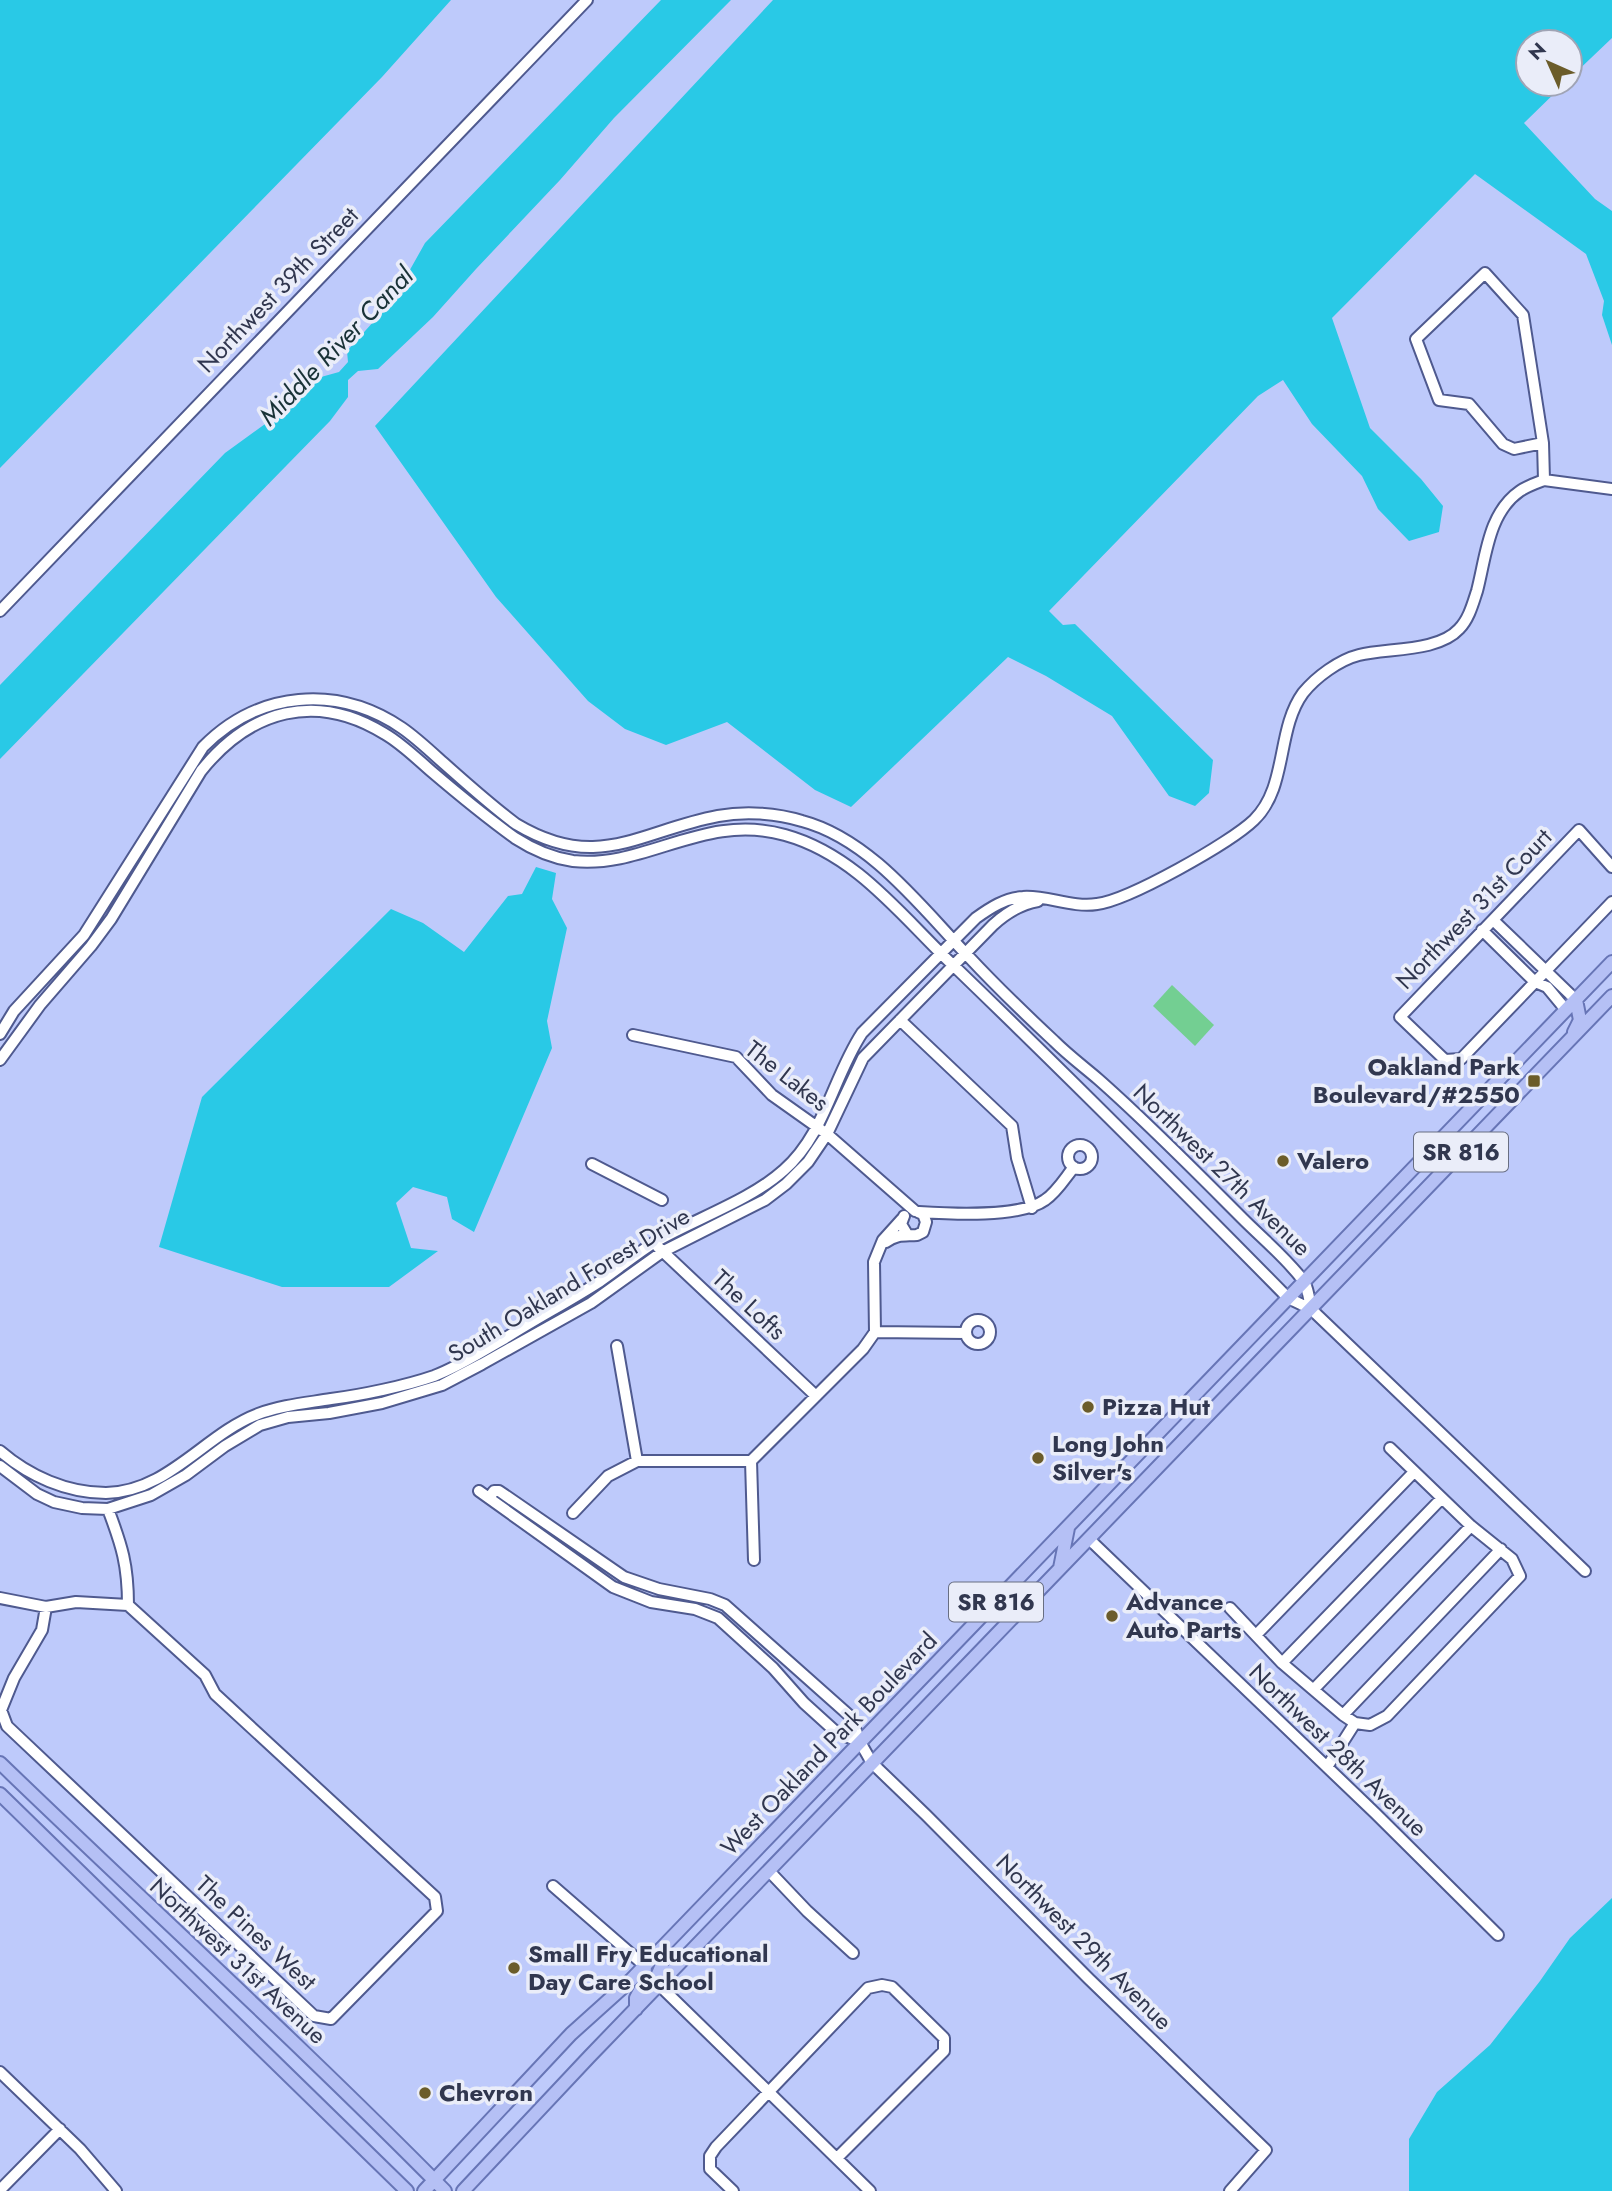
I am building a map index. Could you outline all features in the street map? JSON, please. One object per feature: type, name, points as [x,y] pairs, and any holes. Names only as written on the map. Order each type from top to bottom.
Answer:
[{"type":"main road","name":"West Oakland Park Boulevard","points":[[424,2191],[571,2034],[661,1950],[1612,962]]},
{"type":"main road","points":[[1591,1018],[1586,1008],[1586,1000],[1592,982]]},
{"type":"main road","name":"West Oakland Park Boulevard","points":[[463,2191],[1612,996]]},
{"type":"main road","points":[[1571,1038],[1580,1020],[1576,1000]]},
{"type":"main road","points":[[1089,1505],[1084,1522],[1089,1538]]},
{"type":"main road","points":[[1060,1568],[1069,1527]]},
{"type":"main road","name":"Northwest 31st Avenue","points":[[0,1763],[336,2081],[446,2191]]},
{"type":"main road","name":"Northwest 31st Avenue","points":[[0,1794],[407,2191]]},
{"type":"main road","points":[[659,1985],[661,1950]]},
{"type":"main road","points":[[636,2009],[636,1998],[643,1983],[645,1966]]},
{"type":"street","name":"Northwest 39th Street","points":[[0,611],[587,0]]},
{"type":"street","points":[[1544,443],[1514,449],[1503,444],[1469,404],[1439,400],[1416,339],[1485,273],[1523,315],[1544,443],[1544,480],[1612,489]]},
{"type":"street","name":"South Oakland Forest Drive","points":[[0,1466],[37,1494],[54,1502],[82,1508],[108,1509],[151,1495],[187,1475],[225,1446],[260,1425],[288,1417],[382,1403],[426,1384],[658,1247],[774,1194],[808,1162],[852,1051],[862,1033],[953,939],[976,918],[1001,903],[1026,896],[1083,905],[1117,899],[1196,858],[1254,820],[1267,804],[1293,710],[1304,693],[1331,668],[1356,655],[1433,645],[1460,629],[1472,607],[1496,519],[1521,490],[1544,480]]},
{"type":"street","name":"Northwest 27th Avenue","points":[[0,1034],[14,1011],[84,935],[203,747],[227,726],[249,713],[272,705],[311,699],[347,702],[383,716],[410,734],[516,824],[569,846],[617,846],[690,823],[734,814],[781,816],[817,825],[862,850],[925,909],[966,954],[1054,1041],[1194,1170],[1304,1281],[1311,1309]]},
{"type":"street","points":[[0,1060],[40,1005],[111,919],[201,771],[242,731],[272,716],[309,709],[341,714],[384,733],[515,838],[558,858],[591,861],[619,858],[688,838],[729,830],[769,831],[805,841],[836,857],[866,879],[1118,1126],[1287,1298],[1311,1309],[1585,1571]]},
{"type":"street","name":"Northwest 31st Court","points":[[1535,982],[1461,1059],[1445,1060],[1400,1017],[1579,830],[1612,867]]},
{"type":"street","name":"South Oakland Forest Drive","points":[[822,1130],[859,1065],[900,1020],[1004,915],[1028,902],[1044,900]]},
{"type":"street","points":[[1535,982],[1612,902]]},
{"type":"street","points":[[1493,920],[1576,1000]]},
{"type":"street","points":[[1482,930],[1535,982],[1547,987],[1566,1010]]},
{"type":"street","points":[[900,1020],[1012,1126],[1017,1158],[1032,1208]]},
{"type":"street","name":"The Lakes","points":[[633,1035],[736,1057],[772,1095],[822,1130],[917,1211]]},
{"type":"street","points":[[592,1164],[662,1200]]},
{"type":"street","points":[[573,1513],[608,1476],[637,1461],[751,1461],[863,1349],[875,1332],[873,1272],[883,1240],[903,1218],[917,1211],[1006,1212],[1032,1208],[1052,1195],[1074,1167]]},
{"type":"street","name":"The Lakes","points":[[894,1193],[903,1218]]},
{"type":"street","points":[[879,1249],[890,1239],[907,1234],[920,1234],[925,1229],[926,1222],[917,1211]]},
{"type":"street","points":[[926,1222],[941,1213]]},
{"type":"street","points":[[903,1218],[902,1227],[907,1234]]},
{"type":"street","name":"South Oakland Forest Drive","points":[[0,1451],[44,1480],[105,1493],[121,1491],[152,1481],[174,1470],[214,1438],[257,1414],[281,1407],[426,1384],[442,1385],[591,1303],[658,1247]]},
{"type":"street","name":"The Lofts","points":[[658,1247],[816,1396]]},
{"type":"street","points":[[543,1315],[549,1326]]},
{"type":"street","points":[[875,1332],[966,1333]]},
{"type":"street","points":[[617,1346],[637,1461]]},
{"type":"street","points":[[1230,1608],[1282,1663],[1343,1715],[1355,1723],[1370,1725],[1387,1716],[1520,1576],[1516,1564],[1501,1549],[1441,1499],[1390,1448]]},
{"type":"street","points":[[751,1461],[754,1560]]},
{"type":"street","points":[[1256,1635],[1414,1472]]},
{"type":"street","points":[[479,1491],[613,1587],[651,1602],[695,1609],[714,1616],[730,1627],[774,1668],[804,1703],[835,1731],[860,1742]]},
{"type":"street","points":[[489,1498],[494,1491],[499,1491],[624,1577],[650,1587],[721,1603],[714,1616]]},
{"type":"street","points":[[1282,1663],[1441,1499]]},
{"type":"street","points":[[0,1598],[46,1607],[76,1602],[128,1605],[128,1574],[121,1541],[108,1509]]},
{"type":"street","points":[[1314,1689],[1471,1526]]},
{"type":"street","name":"Northwest 28th Avenue","points":[[1089,1538],[1498,1935]]},
{"type":"street","points":[[1343,1715],[1501,1549]]},
{"type":"street","points":[[684,1607],[687,1594]]},
{"type":"street","name":"Northwest 29th Avenue","points":[[721,1603],[738,1615],[851,1717],[860,1742],[872,1763],[1266,2150],[1230,2191]]},
{"type":"street","name":"The Pines West","points":[[46,1607],[42,1630],[14,1678],[1,1710],[7,1726],[314,2017],[331,2018],[437,1911],[435,1897],[215,1694],[205,1675],[128,1605]]},
{"type":"street","points":[[1327,1767],[1355,1723]]},
{"type":"street","points":[[769,1871],[853,1953]]},
{"type":"street","points":[[553,1885],[645,1966]]},
{"type":"street","points":[[733,2191],[710,2169],[710,2156],[716,2147],[868,1988],[882,1984],[892,1987],[944,2038],[944,2051],[837,2158]]},
{"type":"street","points":[[659,1985],[870,2191]]},
{"type":"street","points":[[0,2071],[60,2129],[116,2191]]},
{"type":"street","points":[[0,2190],[60,2129]]},
{"type":"shaded area","points":[[0,0],[451,0],[382,77],[0,468]]},
{"type":"shaded area","points":[[661,0],[731,0],[614,118],[433,317],[378,369],[358,371],[348,380],[348,397],[330,421],[0,759],[0,685],[225,453],[301,398],[321,377],[339,372],[348,362],[347,351],[393,300],[425,243]]},
{"type":"shaded area","points":[[773,0],[1612,0],[1612,38],[1584,65],[1584,28],[1514,28],[1514,98],[1550,98],[1524,123],[1595,199],[1612,211],[1612,345],[1602,315],[1604,301],[1586,254],[1475,174],[1332,318],[1370,428],[1421,479],[1443,506],[1439,532],[1409,541],[1378,509],[1362,476],[1312,424],[1283,380],[1258,396],[1049,611],[1063,625],[1075,624],[1213,760],[1209,793],[1195,806],[1169,796],[1112,716],[1046,676],[1008,657],[851,807],[815,790],[727,722],[666,745],[625,729],[588,701],[496,597],[375,426]]},
{"type":"shaded area","points":[[536,867],[556,873],[552,899],[567,928],[547,1021],[552,1048],[474,1232],[452,1219],[447,1197],[413,1187],[396,1203],[411,1248],[438,1251],[389,1287],[282,1287],[159,1247],[202,1097],[391,909],[423,923],[464,952],[508,896],[522,894]]},
{"type":"shaded area","points":[[1172,985],[1214,1025],[1195,1046],[1153,1006]]},
{"type":"shaded area","points":[[1612,1898],[1612,2191],[1409,2191],[1409,2139],[1437,2092],[1490,2045],[1570,1938]]},
{"type":"place","name":"Oakland Park Boulevard/#2550","points":[[1534,1081]]},
{"type":"place","name":"Valero","points":[[1283,1161]]},
{"type":"place","name":"Pizza Hut","points":[[1088,1407]]},
{"type":"place","name":"Long John Silver's","points":[[1038,1458]]},
{"type":"place","name":"Advance Auto Parts","points":[[1112,1616]]},
{"type":"place","name":"Small Fry Educational Day Care School","points":[[514,1968]]},
{"type":"place","name":"Chevron","points":[[425,2093]]},
{"type":"water label","name":"Middle River Canal","points":[[336,346]]}]
